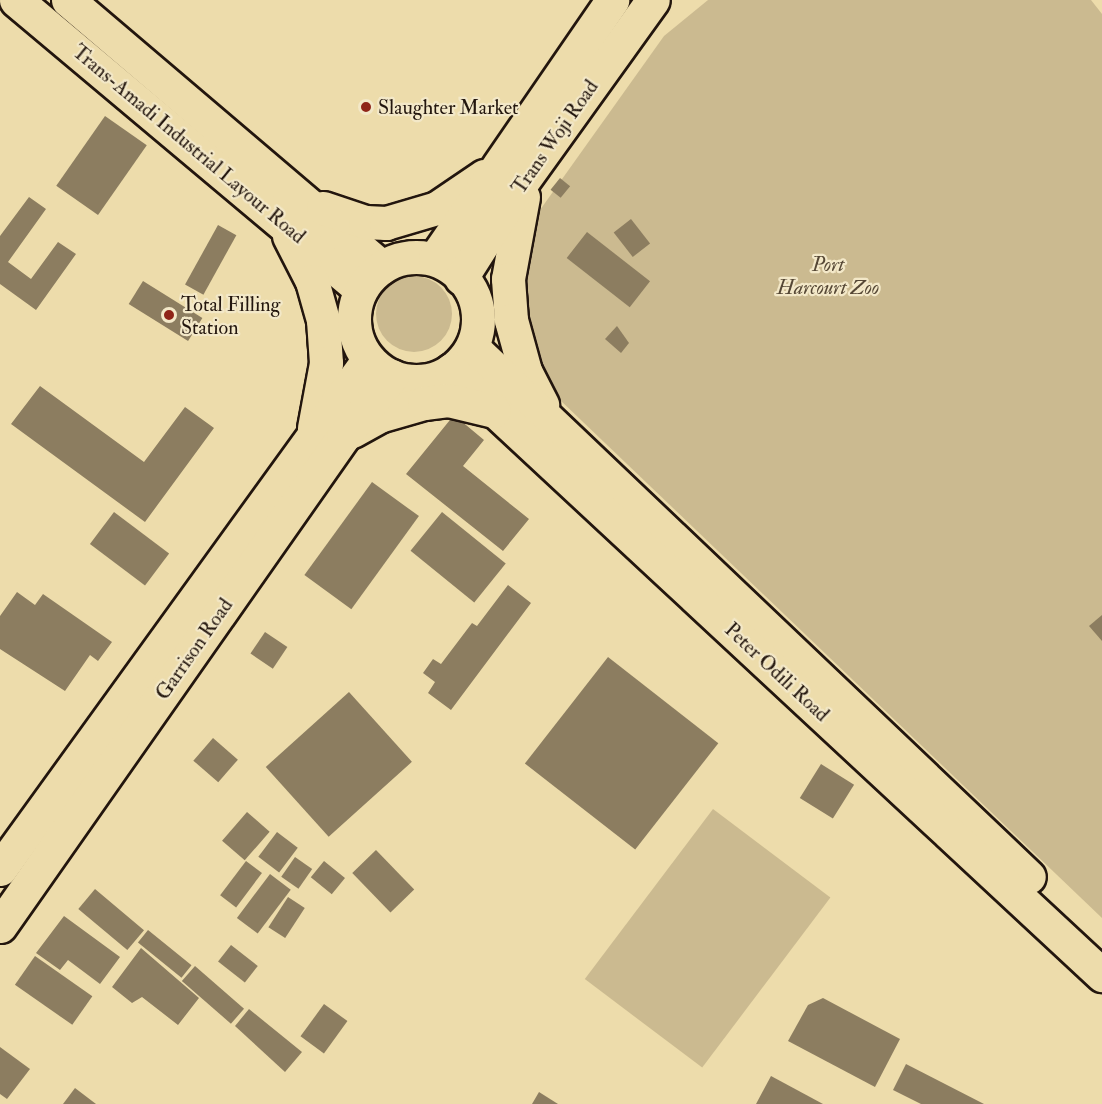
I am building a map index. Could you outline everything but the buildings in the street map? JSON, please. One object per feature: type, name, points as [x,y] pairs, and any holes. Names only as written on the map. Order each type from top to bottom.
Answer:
[{"type":"main road","name":"Trans-Amadi Industrial Layour Road","points":[[16,0],[279,219],[372,278]]},
{"type":"main road","name":"Trans-Amadi Industrial Layour Road","points":[[68,0],[307,202],[372,278]]},
{"type":"main road","name":"Trans Woji Road","points":[[461,278],[518,164],[612,0]]},
{"type":"main road","name":"Trans Woji Road","points":[[435,258],[518,164],[653,0]]},
{"type":"main road","points":[[307,202],[365,222],[412,218],[518,164]]},
{"type":"main road","points":[[518,164],[508,279],[512,320],[525,371],[550,423]]},
{"type":"main road","points":[[279,219],[312,281],[323,321],[327,438],[379,416],[424,403],[448,400],[500,413]]},
{"type":"main road","points":[[435,258],[461,278],[477,308],[462,359],[417,381],[380,368],[355,334],[354,315],[372,278],[401,259],[435,258]]},
{"type":"main road","name":"Peter Odili Road","points":[[462,359],[550,423],[1102,946]]},
{"type":"main road","name":"Peter Odili Road","points":[[462,359],[500,413],[1102,975]]},
{"type":"main road","name":"Garrison Road","points":[[0,869],[380,368]]},
{"type":"main road","name":"Garrison Road","points":[[0,926],[327,438]]},
{"type":"green space","name":"Port Harcourt Zoo","points":[[708,0],[1091,0],[1102,14],[1102,918],[560,400],[533,361],[520,291],[535,217],[664,36]]},
{"type":"green space","points":[[414,276],[429,279],[441,287],[449,299],[452,314],[449,329],[441,341],[429,349],[414,352],[399,349],[387,341],[379,329],[376,314],[379,299],[387,287],[399,279]]},
{"type":"green space","points":[[713,809],[830,897],[702,1068],[585,979]]},
{"type":"place","name":"Slaughter Market","points":[[366,107]]},
{"type":"place","name":"Total Filling Station","points":[[169,315]]}]
